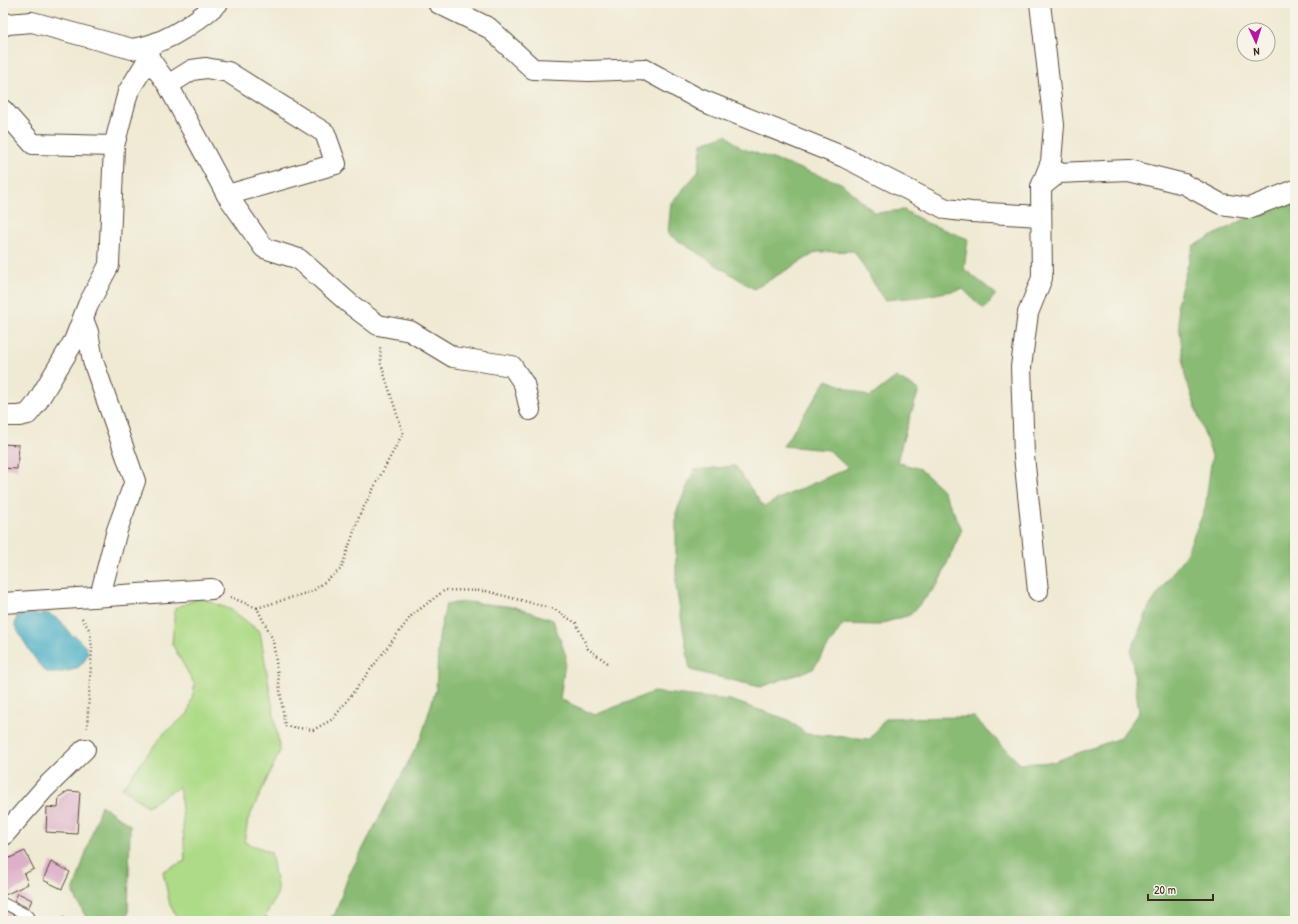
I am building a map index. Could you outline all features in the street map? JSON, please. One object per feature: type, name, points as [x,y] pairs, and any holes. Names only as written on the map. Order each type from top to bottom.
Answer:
[{"type":"street","points":[[3,416],[20,416],[28,414],[36,404],[74,341],[109,265],[114,146],[128,92],[148,52],[188,26],[218,3]]},
{"type":"street","points":[[438,3],[489,28],[533,69],[589,71],[644,69],[697,98],[844,157],[946,209],[1040,216]]},
{"type":"street","points":[[1038,591],[1024,456],[1021,367],[1028,313],[1042,278],[1040,216],[1041,186],[1051,162],[1054,125],[1040,3]]},
{"type":"street","points":[[3,26],[8,24],[32,22],[148,52],[168,85],[228,195],[264,248],[299,259],[350,304],[378,325],[410,332],[453,357],[512,366],[524,384],[530,410]]},
{"type":"street","points":[[168,85],[192,70],[206,68],[228,72],[325,133],[336,164],[228,195]]},
{"type":"street","points":[[3,110],[33,144],[114,146]]},
{"type":"street","points":[[1041,186],[1058,173],[1128,170],[1184,184],[1221,204],[1249,208],[1295,190]]},
{"type":"street","points":[[83,319],[88,332],[96,368],[135,480],[117,530],[100,596]]},
{"type":"street","points":[[3,603],[212,589]]},
{"type":"street","points":[[3,836],[45,788],[85,749]]},
{"type":"lane","points":[[3,903],[29,916]]},
{"type":"path","points":[[212,589],[257,608],[313,591],[341,569],[360,514],[403,433],[381,364],[378,325]]},
{"type":"path","points":[[257,608],[273,640],[285,726],[312,730],[333,719],[412,615],[445,590],[486,591],[554,609],[576,622],[588,649],[608,663]]},
{"type":"path","points":[[75,598],[81,616],[90,631],[92,648],[85,749]]},
{"type":"green space","points":[[726,135],[741,148],[841,183],[875,213],[904,210],[927,223],[968,239],[964,269],[996,294],[984,309],[963,289],[919,297],[884,300],[854,251],[817,252],[754,289],[668,234],[671,203],[698,172],[702,143]]},
{"type":"green space","points":[[1295,193],[1295,921],[325,921],[335,914],[348,877],[421,738],[436,689],[439,637],[446,604],[468,602],[515,607],[553,620],[566,656],[560,699],[595,715],[653,692],[730,700],[789,720],[806,734],[870,739],[886,718],[974,717],[1020,764],[1053,762],[1120,738],[1139,712],[1131,651],[1149,607],[1186,554],[1205,509],[1212,456],[1185,376],[1177,304],[1193,246]]},
{"type":"green space","points":[[896,377],[919,390],[897,462],[920,469],[942,489],[962,529],[938,584],[910,615],[876,625],[843,624],[813,669],[760,687],[690,670],[676,587],[676,513],[694,470],[735,466],[764,507],[778,499],[848,468],[829,450],[783,446],[827,380],[870,397]]},
{"type":"green space","points":[[200,598],[232,610],[260,632],[280,751],[248,820],[244,842],[271,852],[278,892],[263,921],[179,921],[170,905],[163,871],[185,861],[182,809],[179,787],[147,806],[122,788],[163,734],[188,714],[195,685],[172,644],[175,608]]},
{"type":"green space","points":[[101,805],[130,825],[128,921],[88,921],[73,893]]},
{"type":"water","points":[[31,613],[37,615],[47,613],[60,620],[72,636],[75,636],[85,646],[88,652],[85,660],[79,667],[69,671],[50,673],[39,664],[15,626],[17,615]]},
{"type":"building","points":[[3,444],[19,445],[17,469],[3,468]]},
{"type":"building","points":[[68,791],[80,792],[77,834],[46,832],[47,807],[58,808],[59,797]]},
{"type":"building","points":[[25,851],[34,869],[24,874],[28,884],[5,895],[3,891],[3,861]]},
{"type":"building","points":[[51,862],[70,872],[62,889],[43,880]]},
{"type":"building","points":[[18,893],[32,900],[28,908],[14,901]]},
{"type":"building","points":[[3,909],[20,918],[19,921],[3,921]]},
{"type":"building","points":[[62,917],[73,921],[60,921]]}]
